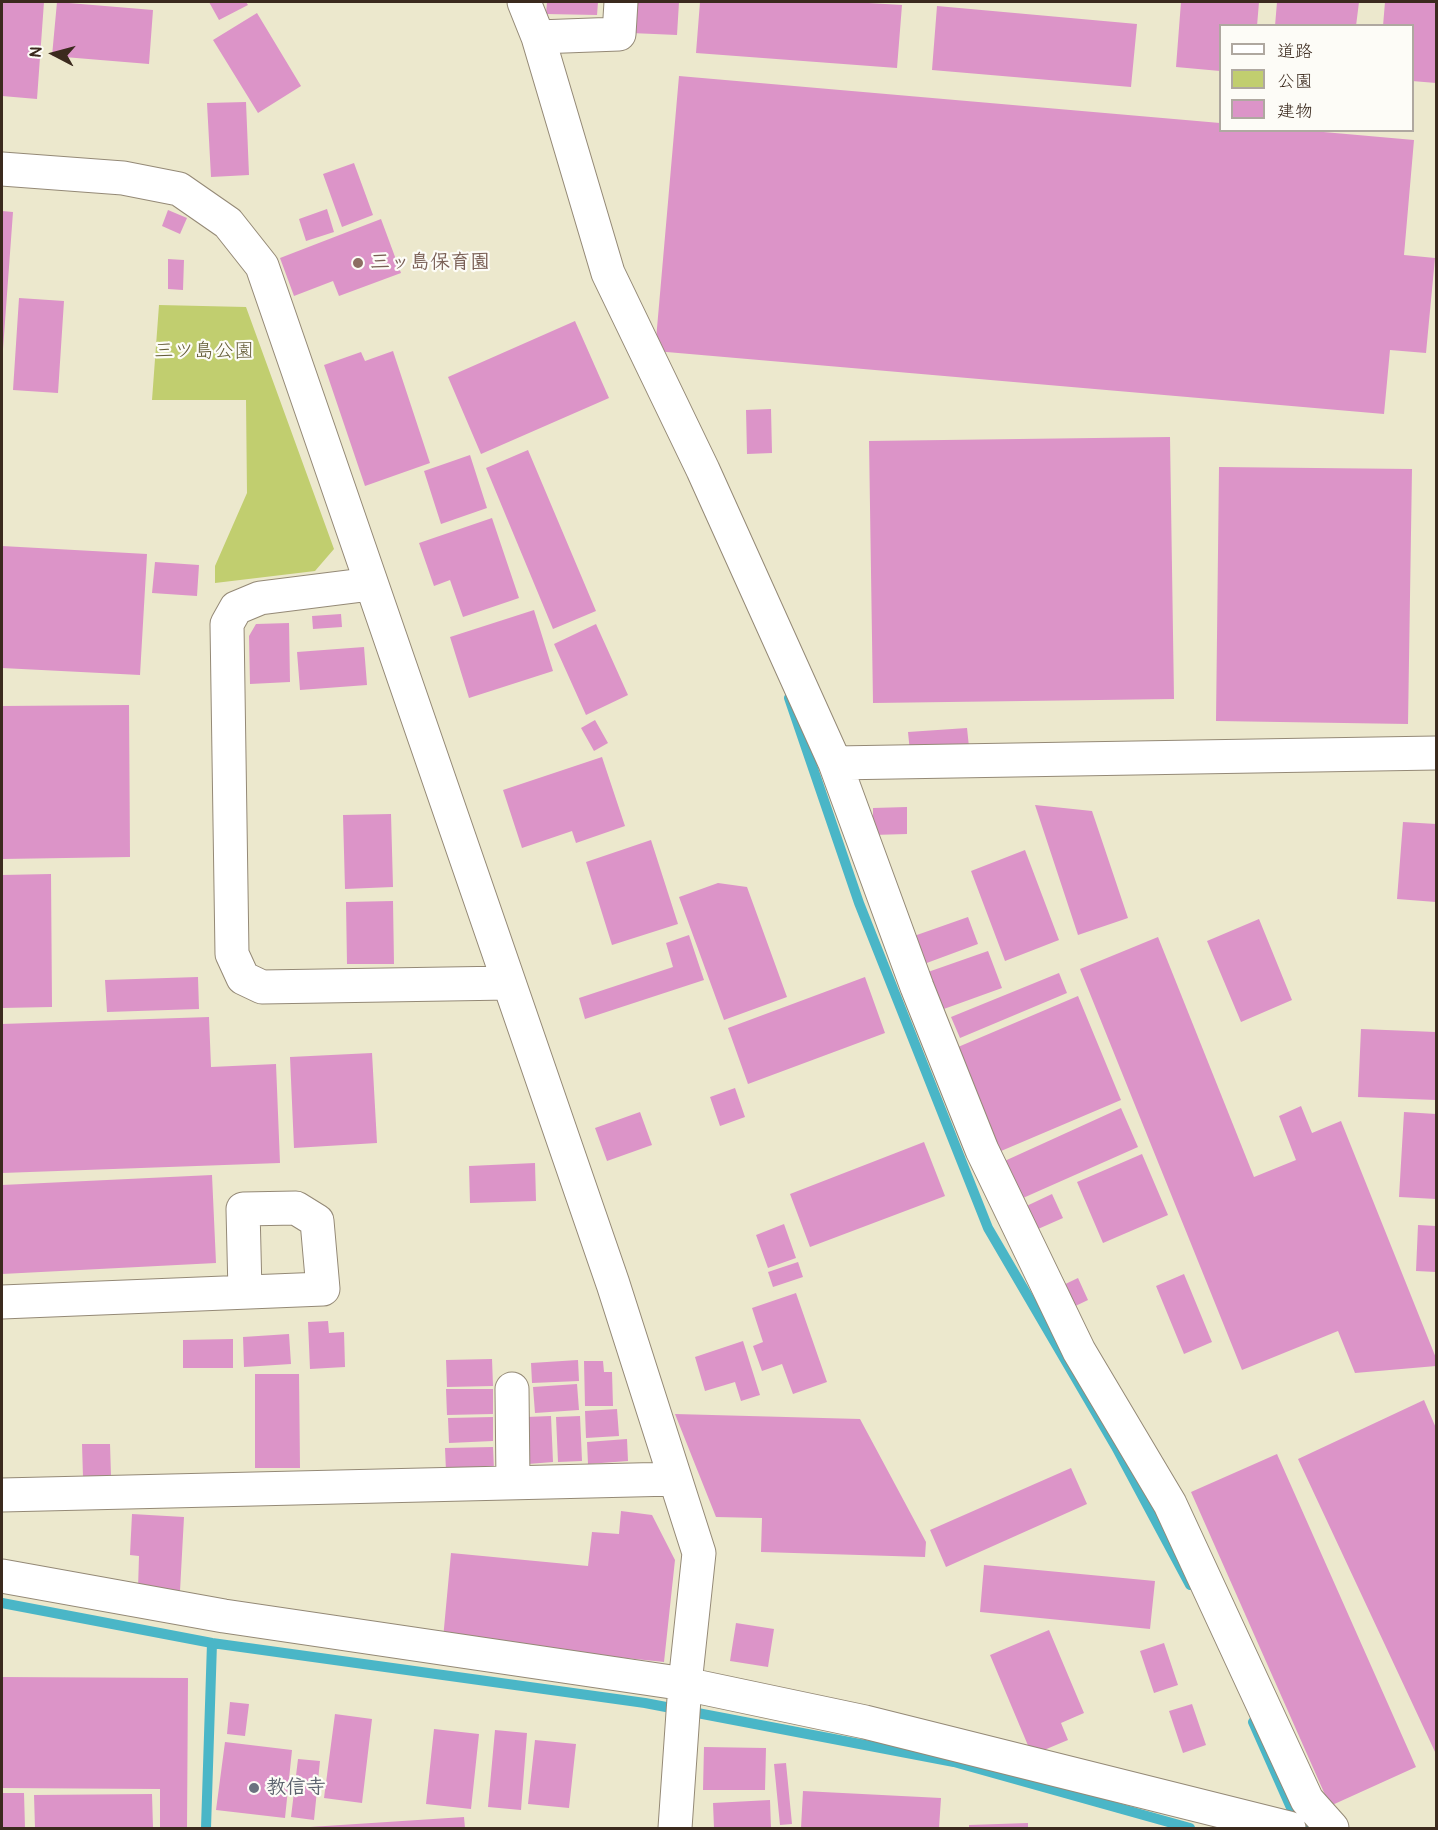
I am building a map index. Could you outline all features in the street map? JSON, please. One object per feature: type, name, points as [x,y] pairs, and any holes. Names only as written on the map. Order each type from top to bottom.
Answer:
[{"type":"street","points":[[524,2],[538,37],[608,273],[703,470],[835,763],[917,987],[982,1150],[1079,1351],[1170,1504],[1307,1800],[1332,1828]]},
{"type":"street","points":[[538,37],[620,33],[621,2]]},
{"type":"street","points":[[2,169],[123,178],[179,189],[228,222],[262,266],[609,1273],[699,1553],[685,1684],[675,1828]]},
{"type":"street","points":[[371,584],[260,598],[236,608],[228,624],[232,954],[243,978],[262,987],[509,983]]},
{"type":"street","points":[[835,763],[1437,753]]},
{"type":"street","points":[[2,1302],[245,1292]]},
{"type":"street","points":[[512,1389],[513,1482]]},
{"type":"street","points":[[2,1495],[675,1479]]},
{"type":"street","points":[[2,1576],[224,1616],[685,1684],[865,1722],[1289,1828]]},
{"type":"green space","name":"三ツ島公園","points":[[159,305],[246,307],[334,549],[315,571],[215,583],[215,566],[247,493],[246,400],[152,400]]},
{"type":"building","points":[[2,2],[44,2],[37,99],[2,96]]},
{"type":"building","points":[[57,2],[153,10],[149,64],[52,56]]},
{"type":"building","points":[[209,2],[246,2],[248,5],[219,20]]},
{"type":"building","points":[[547,2],[598,2],[597,15],[546,14]]},
{"type":"building","points":[[633,2],[679,2],[677,35],[631,33]]},
{"type":"building","points":[[700,2],[852,2],[902,5],[897,68],[696,53]]},
{"type":"building","points":[[1181,2],[1259,2],[1257,24],[1219,24],[1219,71],[1176,67]]},
{"type":"building","points":[[1277,2],[1359,2],[1356,24],[1275,24]]},
{"type":"building","points":[[1385,2],[1436,2],[1436,83],[1414,81],[1414,24],[1383,24]]},
{"type":"building","points":[[937,6],[1137,24],[1131,87],[932,70]]},
{"type":"building","points":[[257,13],[301,86],[258,113],[213,40]]},
{"type":"building","points":[[679,76],[1219,123],[1219,132],[1324,132],[1414,140],[1404,255],[1435,258],[1426,353],[1390,350],[1384,414],[655,351]]},
{"type":"building","points":[[246,102],[249,175],[211,177],[207,103]]},
{"type":"building","points":[[354,163],[373,215],[342,227],[323,174]]},
{"type":"building","points":[[327,209],[334,232],[306,241],[299,219]]},
{"type":"building","points":[[168,210],[187,218],[180,234],[162,226]]},
{"type":"building","points":[[2,211],[13,212],[3,349],[2,349]]},
{"type":"building","points":[[381,219],[401,273],[339,296],[333,281],[294,296],[280,258]]},
{"type":"building","points":[[168,259],[184,260],[183,290],[168,289]]},
{"type":"building","points":[[19,298],[64,301],[58,393],[13,390]]},
{"type":"building","points":[[575,321],[609,398],[481,454],[448,377]]},
{"type":"building","points":[[393,351],[430,463],[365,486],[324,365],[361,352],[365,361]]},
{"type":"building","points":[[771,409],[772,453],[747,454],[746,410]]},
{"type":"building","points":[[1170,437],[1174,699],[873,703],[869,441]]},
{"type":"building","points":[[528,450],[596,611],[553,629],[486,468]]},
{"type":"building","points":[[470,455],[487,508],[441,524],[424,471]]},
{"type":"building","points":[[1219,467],[1412,469],[1408,724],[1216,721]]},
{"type":"building","points":[[492,518],[519,598],[463,617],[450,580],[434,586],[419,543]]},
{"type":"building","points":[[2,546],[147,554],[140,675],[2,668]]},
{"type":"building","points":[[155,562],[199,565],[197,596],[152,593]]},
{"type":"building","points":[[534,610],[553,671],[469,698],[450,637]]},
{"type":"building","points":[[341,614],[342,627],[313,629],[312,616]]},
{"type":"building","points":[[289,623],[290,682],[250,684],[249,636],[256,624]]},
{"type":"building","points":[[596,624],[628,695],[586,715],[554,644]]},
{"type":"building","points":[[364,647],[367,685],[300,690],[297,652]]},
{"type":"building","points":[[129,705],[130,857],[2,859],[2,706]]},
{"type":"building","points":[[595,720],[608,743],[594,751],[581,728]]},
{"type":"building","points":[[967,728],[969,747],[910,752],[908,732]]},
{"type":"building","points":[[602,757],[625,826],[576,843],[572,831],[522,848],[503,790]]},
{"type":"building","points":[[1035,805],[1092,811],[1128,918],[1078,935]]},
{"type":"building","points":[[907,807],[907,834],[873,835],[873,808]]},
{"type":"building","points":[[391,814],[393,887],[345,889],[343,815]]},
{"type":"building","points":[[1403,822],[1436,824],[1436,902],[1397,899]]},
{"type":"building","points":[[651,840],[678,924],[612,945],[586,862]]},
{"type":"building","points":[[1025,850],[1059,940],[1005,961],[971,871]]},
{"type":"building","points":[[51,874],[52,1007],[2,1008],[2,875]]},
{"type":"building","points":[[718,883],[747,887],[787,997],[724,1020],[679,897]]},
{"type":"building","points":[[393,901],[394,964],[347,964],[346,902]]},
{"type":"building","points":[[968,917],[978,944],[924,964],[914,936]]},
{"type":"building","points":[[1259,919],[1292,1000],[1241,1022],[1207,941]]},
{"type":"building","points":[[689,935],[704,980],[585,1019],[579,998],[673,967],[666,943]]},
{"type":"building","points":[[1158,937],[1254,1177],[1296,1160],[1279,1116],[1301,1106],[1312,1133],[1341,1121],[1436,1358],[1436,1366],[1355,1373],[1338,1331],[1242,1370],[1080,969]]},
{"type":"building","points":[[988,951],[1002,988],[941,1010],[928,972]]},
{"type":"building","points":[[1059,973],[1067,993],[960,1038],[951,1017]]},
{"type":"building","points":[[198,977],[199,1009],[107,1012],[105,980]]},
{"type":"building","points":[[865,977],[885,1033],[748,1084],[728,1028]]},
{"type":"building","points":[[1078,996],[1121,1100],[994,1154],[951,1050]]},
{"type":"building","points":[[209,1017],[211,1067],[276,1064],[280,1163],[2,1173],[2,1024]]},
{"type":"building","points":[[1361,1029],[1436,1032],[1436,1100],[1358,1097]]},
{"type":"building","points":[[372,1053],[377,1143],[294,1148],[290,1057]]},
{"type":"building","points":[[735,1088],[745,1117],[720,1126],[710,1097]]},
{"type":"building","points":[[1121,1108],[1138,1147],[1014,1202],[998,1164]]},
{"type":"building","points":[[640,1112],[652,1145],[607,1161],[595,1128]]},
{"type":"building","points":[[1404,1112],[1436,1114],[1436,1199],[1399,1197]]},
{"type":"building","points":[[924,1142],[945,1196],[810,1247],[790,1194]]},
{"type":"building","points":[[1142,1154],[1168,1215],[1103,1243],[1077,1182]]},
{"type":"building","points":[[535,1163],[536,1201],[470,1203],[469,1166]]},
{"type":"building","points":[[212,1175],[216,1263],[2,1274],[2,1185]]},
{"type":"building","points":[[1052,1194],[1063,1218],[1029,1233],[1018,1210]]},
{"type":"building","points":[[784,1224],[796,1258],[768,1268],[756,1235]]},
{"type":"building","points":[[1418,1225],[1436,1226],[1436,1272],[1416,1271]]},
{"type":"building","points":[[798,1262],[803,1277],[773,1287],[768,1272]]},
{"type":"building","points":[[1184,1274],[1212,1342],[1184,1354],[1156,1286]]},
{"type":"building","points":[[1078,1278],[1088,1300],[1067,1310],[1057,1288]]},
{"type":"building","points":[[796,1293],[827,1382],[793,1394],[782,1364],[762,1371],[753,1346],[763,1342],[752,1308]]},
{"type":"building","points":[[328,1321],[329,1333],[344,1332],[345,1367],[310,1369],[308,1322]]},
{"type":"building","points":[[289,1334],[291,1364],[244,1367],[243,1337]]},
{"type":"building","points":[[233,1339],[233,1368],[183,1368],[183,1340]]},
{"type":"building","points":[[743,1341],[760,1395],[741,1401],[735,1382],[705,1391],[695,1357]]},
{"type":"building","points":[[492,1359],[493,1386],[447,1387],[446,1360]]},
{"type":"building","points":[[578,1360],[579,1381],[532,1383],[531,1363]]},
{"type":"building","points":[[584,1361],[603,1361],[604,1372],[612,1372],[613,1406],[585,1406]]},
{"type":"building","points":[[255,1374],[299,1374],[300,1468],[255,1468]]},
{"type":"building","points":[[577,1384],[579,1410],[535,1413],[533,1387]]},
{"type":"building","points":[[446,1389],[493,1389],[493,1414],[447,1415]]},
{"type":"building","points":[[1424,1400],[1436,1428],[1436,1754],[1298,1459]]},
{"type":"building","points":[[617,1409],[619,1436],[586,1438],[585,1411]]},
{"type":"building","points":[[675,1414],[860,1419],[926,1542],[925,1557],[761,1552],[762,1518],[716,1517]]},
{"type":"building","points":[[551,1416],[553,1462],[528,1464],[526,1417]]},
{"type":"building","points":[[580,1416],[582,1461],[558,1462],[556,1417]]},
{"type":"building","points":[[493,1417],[493,1441],[449,1443],[448,1418]]},
{"type":"building","points":[[627,1439],[628,1461],[588,1464],[587,1442]]},
{"type":"building","points":[[82,1444],[110,1444],[111,1476],[83,1477]]},
{"type":"building","points":[[493,1447],[494,1470],[446,1471],[445,1448]]},
{"type":"building","points":[[1277,1454],[1416,1767],[1330,1806],[1191,1492]]},
{"type":"building","points":[[1071,1468],[1087,1504],[946,1567],[930,1530]]},
{"type":"building","points":[[621,1511],[652,1515],[675,1560],[664,1662],[443,1639],[451,1553],[588,1566],[592,1532],[619,1534]]},
{"type":"building","points":[[132,1514],[184,1517],[180,1591],[138,1589],[139,1556],[130,1555]]},
{"type":"building","points":[[984,1565],[1155,1581],[1150,1629],[980,1612]]},
{"type":"building","points":[[736,1623],[774,1629],[768,1667],[730,1661]]},
{"type":"building","points":[[1049,1630],[1084,1713],[1061,1723],[1068,1740],[1032,1755],[990,1655]]},
{"type":"building","points":[[1164,1643],[1178,1685],[1154,1693],[1140,1651]]},
{"type":"building","points":[[2,1677],[188,1678],[187,1828],[160,1828],[160,1789],[2,1788]]},
{"type":"building","points":[[230,1702],[249,1704],[245,1736],[227,1734]]},
{"type":"building","points":[[1192,1704],[1206,1745],[1183,1753],[1169,1711]]},
{"type":"building","points":[[335,1714],[372,1719],[362,1803],[324,1798]]},
{"type":"building","points":[[434,1729],[479,1734],[471,1809],[426,1804]]},
{"type":"building","points":[[495,1730],[527,1733],[521,1810],[488,1807]]},
{"type":"building","points":[[535,1740],[576,1744],[569,1808],[528,1804]]},
{"type":"building","points":[[225,1742],[292,1750],[285,1818],[216,1810]]},
{"type":"building","points":[[704,1747],[766,1748],[765,1790],[703,1790]]},
{"type":"building","points":[[298,1759],[320,1761],[314,1820],[291,1817]]},
{"type":"building","points":[[786,1763],[792,1824],[780,1825],[774,1764]]},
{"type":"building","points":[[803,1791],[941,1798],[939,1828],[801,1828]]},
{"type":"building","points":[[2,1793],[24,1793],[25,1828],[2,1828]]},
{"type":"building","points":[[152,1794],[153,1828],[35,1828],[34,1795]]},
{"type":"building","points":[[770,1800],[771,1828],[714,1828],[713,1803]]},
{"type":"building","points":[[464,1817],[465,1828],[310,1828],[310,1827]]},
{"type":"building","points":[[1028,1823],[1028,1828],[969,1828],[969,1825]]},
{"type":"waterway","points":[[789,698],[859,903],[988,1228],[1116,1447],[1190,1585]]},
{"type":"waterway","points":[[2,1603],[212,1643],[645,1703],[954,1762],[1190,1828]]},
{"type":"waterway","points":[[206,1828],[212,1643]]},
{"type":"waterway","points":[[1253,1722],[1292,1810],[1310,1828]]},
{"type":"place","name":"三ッ島保育園","points":[[358,263]]},
{"type":"place","name":"教信寺","points":[[254,1788]]}]
